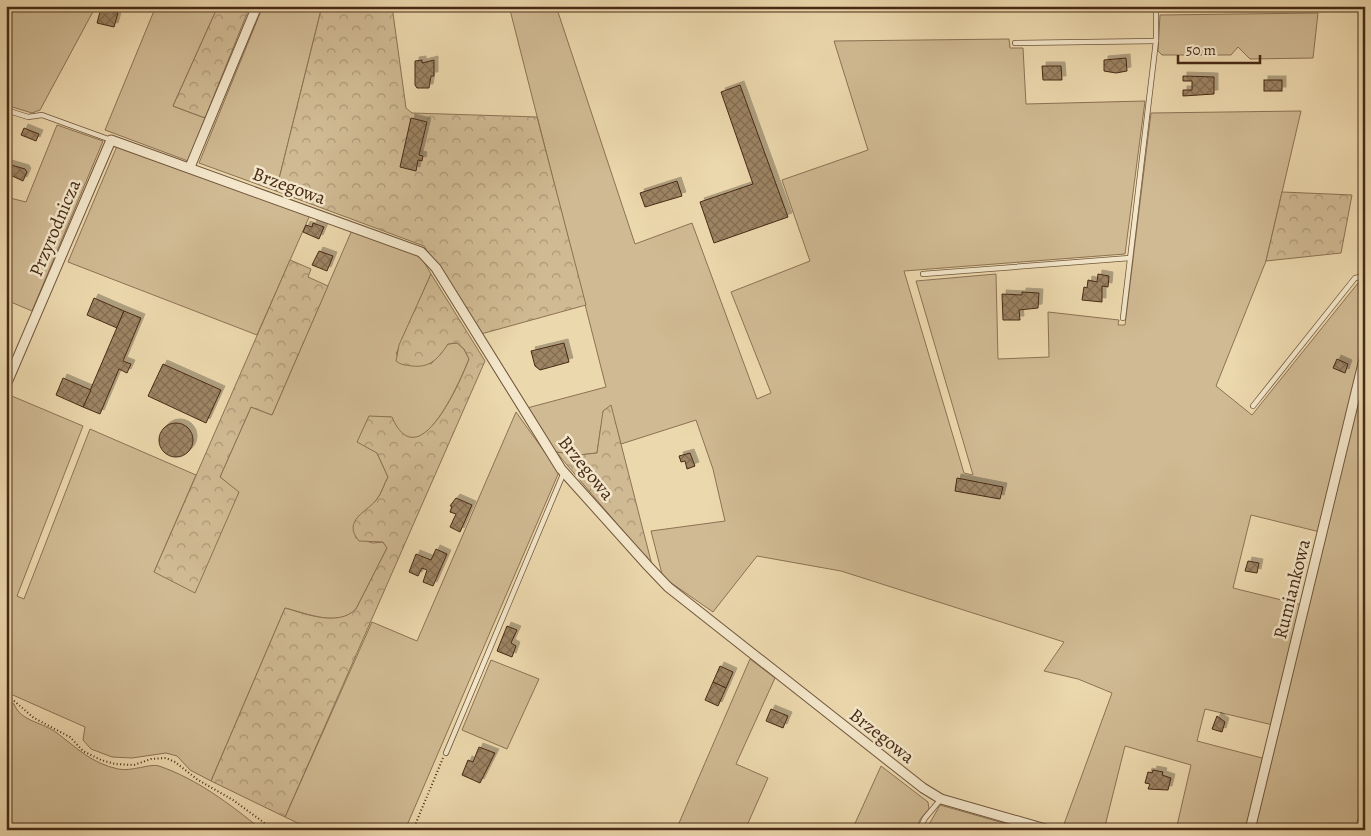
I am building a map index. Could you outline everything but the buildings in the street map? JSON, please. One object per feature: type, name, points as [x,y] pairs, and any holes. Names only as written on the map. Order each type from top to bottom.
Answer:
[{"type":"street","points":[[190,167],[257,6]]},
{"type":"street","name":"Brzegowa","points":[[111,140],[412,248],[428,258],[564,472],[668,587],[885,760],[941,799],[1050,830]]},
{"type":"street","name":"Przyrodnicza","points":[[6,385],[111,140]]},
{"type":"street","name":"Rumiankowa","points":[[1250,830],[1365,355]]},
{"type":"lane","points":[[1123,318],[1156,41],[1156,6]]},
{"type":"lane","points":[[1015,43],[1156,41]]},
{"type":"lane","points":[[6,110],[28,117],[42,115],[111,140]]},
{"type":"lane","points":[[923,274],[1130,258]]},
{"type":"lane","points":[[1253,406],[1355,278],[1365,276]]},
{"type":"lane","points":[[446,754],[564,472]]},
{"type":"lane","points":[[918,830],[924,818],[941,799]]},
{"type":"path","points":[[6,694],[34,718],[70,736],[82,751],[115,764],[134,765],[151,759],[166,758],[175,762],[198,780],[233,800],[274,830]]},
{"type":"path","points":[[412,830],[446,754]]},
{"type":"green space","points":[[9,6],[96,6],[40,110],[32,113],[6,105],[6,10]]},
{"type":"green space","points":[[156,6],[218,6],[173,106],[205,118],[188,161],[105,130]]},
{"type":"green space","points":[[218,6],[250,6],[205,118],[173,106]]},
{"type":"green space","points":[[263,6],[322,6],[276,191],[199,163]]},
{"type":"green space","points":[[322,6],[392,6],[406,108],[412,113],[537,117],[586,305],[481,334],[424,246],[276,191]]},
{"type":"green space","points":[[509,6],[556,6],[635,244],[692,223],[757,399],[771,393],[731,292],[810,261],[782,180],[868,150],[834,41],[1009,39],[1010,48],[1023,48],[1026,104],[1145,101],[1125,254],[904,271],[964,473],[973,475],[916,281],[996,274],[998,359],[1049,357],[1048,312],[1119,320],[1118,325],[1125,325],[1151,113],[1301,111],[1266,261],[1216,386],[1252,415],[1358,283],[1365,282],[1365,344],[1320,532],[1251,515],[1233,588],[1302,605],[1273,725],[1205,709],[1197,741],[1266,759],[1248,830],[1176,830],[1191,765],[1125,746],[1104,830],[1072,830],[1063,827],[1112,693],[1078,679],[1044,671],[1064,642],[841,571],[757,556],[713,612],[667,580],[662,574],[651,531],[725,521],[713,469],[696,420],[621,444],[610,406],[601,426],[597,453],[579,455],[556,452],[527,408],[606,387]]},
{"type":"green space","points":[[1318,13],[1313,58],[1250,59],[1238,47],[1231,55],[1162,55],[1158,51],[1160,15]]},
{"type":"green space","points":[[57,125],[103,141],[32,311],[6,300],[6,197],[26,202]]},
{"type":"green space","points":[[117,146],[310,215],[257,335],[68,262]]},
{"type":"green space","points":[[1282,192],[1352,195],[1341,253],[1266,261]]},
{"type":"green space","points":[[352,230],[420,255],[431,274],[396,354],[431,364],[448,344],[457,343],[464,349],[469,359],[452,397],[433,425],[422,435],[411,438],[401,434],[391,417],[369,417],[377,453],[388,477],[377,499],[358,518],[355,529],[356,538],[373,543],[383,542],[387,548],[356,609],[349,615],[340,618],[312,616],[285,608],[211,781],[190,770],[177,756],[166,753],[132,758],[112,757],[91,749],[83,740],[85,727],[6,692],[7,394],[83,426],[17,596],[24,599],[90,429],[196,475],[154,572],[239,493],[220,477],[251,407],[272,415]]},
{"type":"green space","points":[[290,260],[311,269],[308,277],[328,286],[272,415],[251,407],[220,477],[239,492],[195,593],[154,572]]},
{"type":"green space","points":[[431,274],[485,361],[285,817],[211,781],[285,608],[322,618],[340,617],[349,614],[356,609],[387,548],[383,542],[359,541],[354,534],[353,527],[358,517],[379,497],[388,477],[377,453],[357,442],[369,416],[392,417],[402,433],[414,437],[425,432],[436,421],[447,405],[464,371],[469,359],[464,349],[457,343],[448,344],[437,358],[424,366],[405,365],[396,361],[399,345]]},
{"type":"green space","points":[[1365,371],[1365,792],[1355,830],[1254,830]]},
{"type":"green space","points":[[611,405],[652,565],[556,452],[579,455],[597,453],[603,411]]},
{"type":"green space","points":[[516,412],[559,472],[405,830],[312,830],[285,817],[372,622],[417,641]]},
{"type":"green space","points":[[750,659],[775,678],[736,764],[768,778],[745,830],[676,830]]},
{"type":"green space","points":[[491,660],[539,679],[507,749],[462,730]]},
{"type":"green space","points":[[6,700],[14,704],[22,715],[51,729],[100,763],[123,770],[155,765],[173,771],[213,793],[262,830],[6,830]]},
{"type":"green space","points":[[881,766],[928,802],[929,809],[921,818],[915,830],[852,830]]},
{"type":"green space","points":[[940,805],[1014,826],[1013,830],[926,830]]}]
